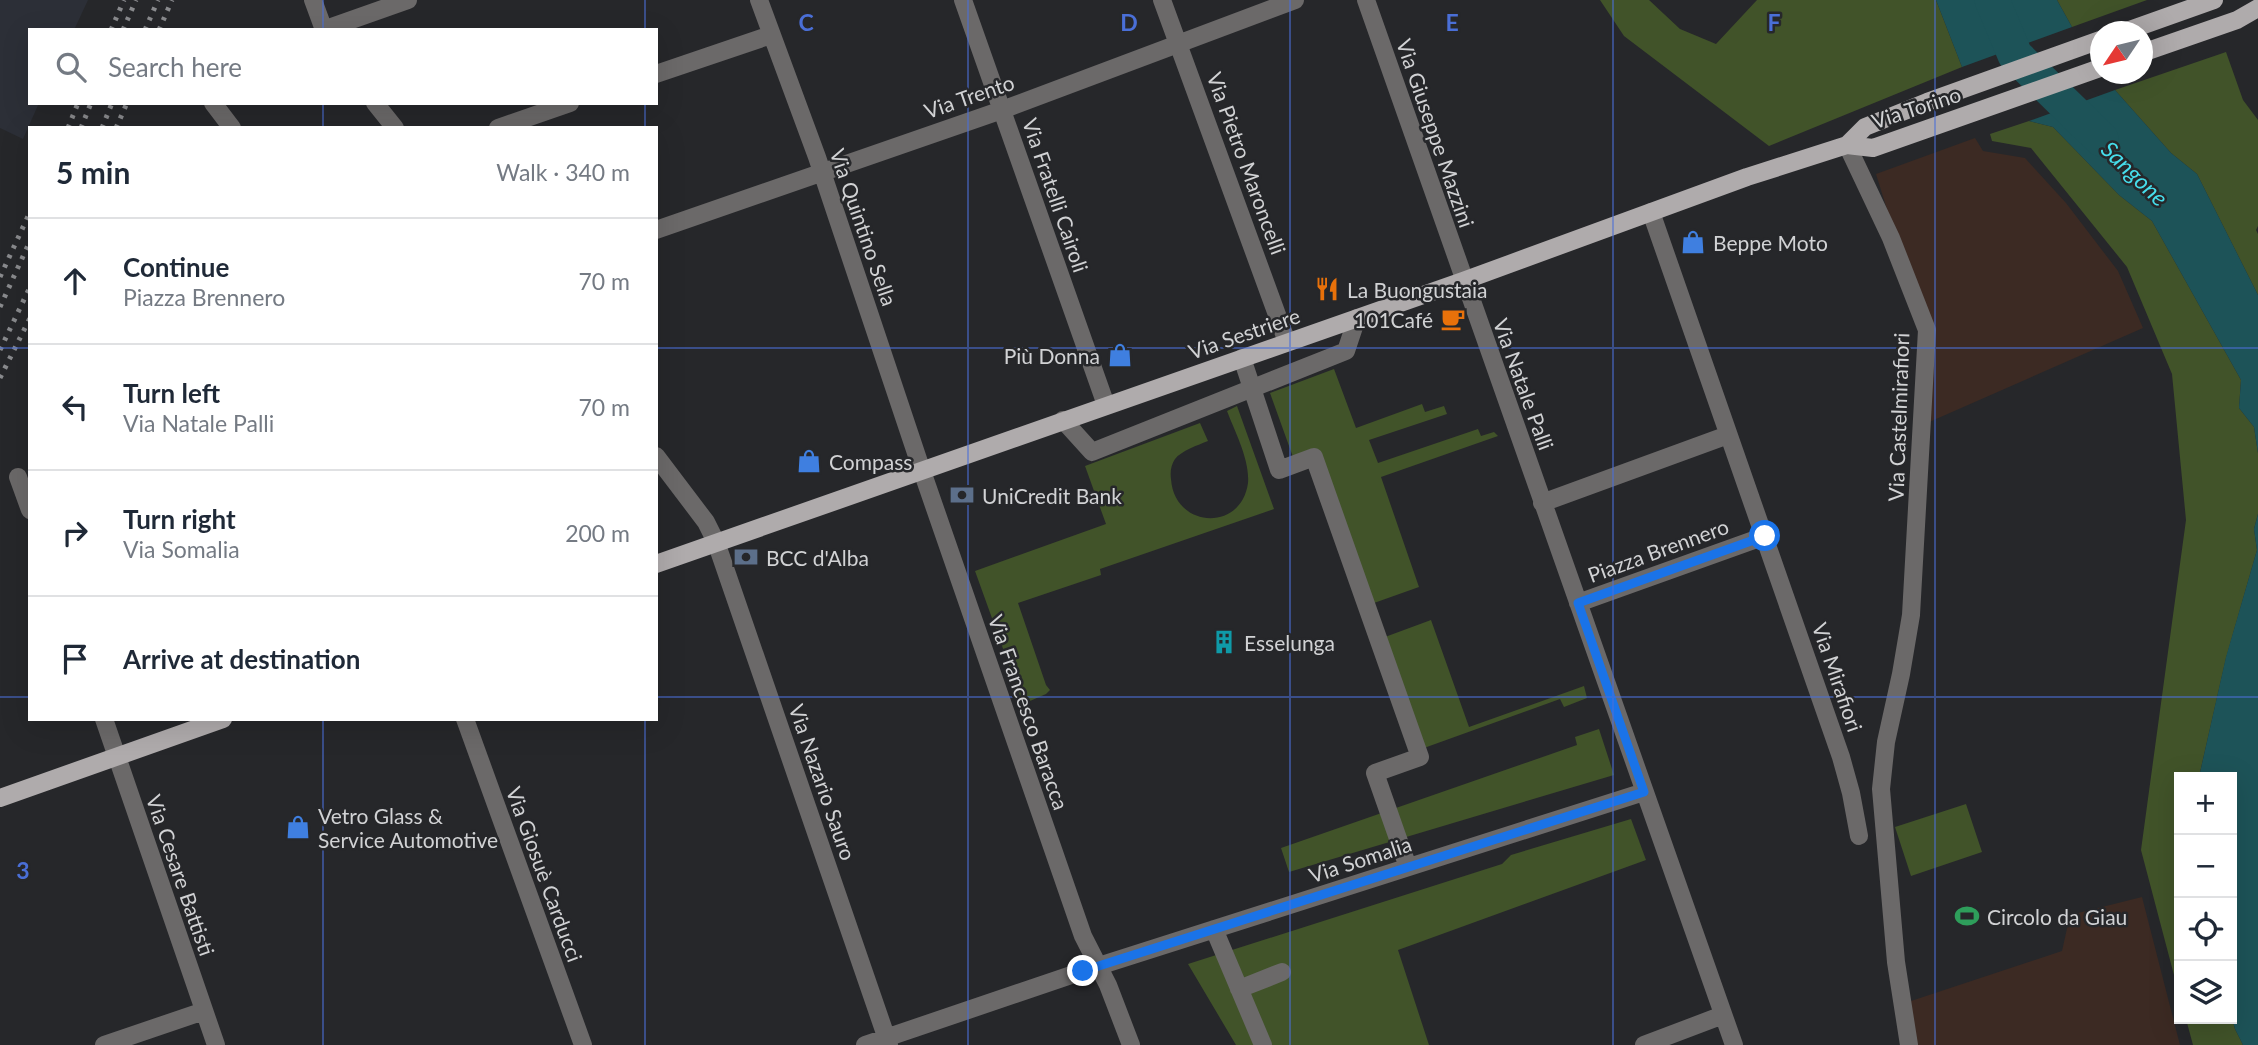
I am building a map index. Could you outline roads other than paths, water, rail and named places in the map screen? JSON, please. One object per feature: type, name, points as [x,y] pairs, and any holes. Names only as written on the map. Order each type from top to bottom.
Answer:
[{"type":"main road","points":[[2153,21],[2214,0]]},
{"type":"main road","points":[[2153,48],[2237,20],[2258,8]]},
{"type":"main road","name":"Via Torino","points":[[1847,145],[1865,127],[2090,44]]},
{"type":"main road","name":"Via Torino","points":[[1847,145],[1873,148],[2090,72]]},
{"type":"main road","name":"Via Sestriere","points":[[658,563],[1463,281],[1747,177],[1847,145]]},
{"type":"main road","points":[[0,798],[217,721]]},
{"type":"street","points":[[313,0],[322,28]]},
{"type":"street","points":[[329,28],[408,0]]},
{"type":"street","name":"Via Quintino Sella","points":[[759,0],[822,171],[922,471]]},
{"type":"street","name":"Via Fratelli Cairoli","points":[[963,0],[1106,405]]},
{"type":"street","name":"Via Pietro Maroncelli","points":[[1162,0],[1287,342]]},
{"type":"street","name":"Via Trento","points":[[658,229],[1002,110],[1295,0]]},
{"type":"street","name":"Via Giuseppe Mazzini","points":[[1366,0],[1463,281]]},
{"type":"street","points":[[658,73],[771,35]]},
{"type":"street","points":[[215,105],[230,126]]},
{"type":"street","points":[[377,105],[393,126]]},
{"type":"street","points":[[504,126],[564,105]]},
{"type":"street","name":"Via Castelmirafiori","points":[[1847,145],[1891,238],[1927,330],[1911,615],[1882,764],[1881,789],[1896,962],[1909,1045]]},
{"type":"street","points":[[1542,502],[1728,435],[1651,212]]},
{"type":"street","name":"Via Natale Palli","points":[[1463,281],[1542,502]]},
{"type":"street","points":[[1063,420],[1092,452],[1346,351],[1357,318]]},
{"type":"street","points":[[1242,358],[1279,470],[1314,457],[1420,757],[1375,773],[1408,867]]},
{"type":"street","name":"Piazza Brennero","points":[[1542,502],[1578,603],[1765,536],[1728,435]]},
{"type":"street","name":"Via Nazario Sauro","points":[[658,459],[706,522],[716,542],[888,1041]]},
{"type":"street","name":"Via Francesco Baracca","points":[[922,471],[1083,936],[1108,985],[1131,1045]]},
{"type":"street","points":[[18,478],[28,505]]},
{"type":"street","name":"Via Mirafiori","points":[[1765,536],[1841,757],[1851,793],[1858,836]]},
{"type":"street","points":[[1578,603],[1734,1045]]},
{"type":"street","name":"Via Cesare Battisti","points":[[105,721],[216,1045]]},
{"type":"street","name":"Via Giosuè Carducci","points":[[466,721],[583,1045]]},
{"type":"street","name":"Via Somalia","points":[[865,1045],[888,1041],[1098,967],[1644,792]]},
{"type":"street","points":[[1214,929],[1263,1045]]},
{"type":"street","points":[[1239,989],[1282,972]]},
{"type":"street","points":[[104,1045],[204,1011]]},
{"type":"street","points":[[1644,1045],[1723,1015]]},
{"type":"water","points":[[1936,0],[2057,0],[2072,27],[1962,67]]},
{"type":"water","points":[[2115,90],[2171,153],[2197,174],[2258,295],[2258,453],[2254,427],[2239,408],[2241,380],[2152,221],[2119,195],[2053,127],[2029,121]]},
{"type":"water","points":[[2258,514],[2258,1045],[2243,1045],[2234,1024],[2237,1024],[2237,772],[2200,772],[2226,657],[2257,550],[2254,529]]},
{"type":"waterway","name":"Sangone","points":[[1992,0],[2015,55],[2101,139]]},
{"type":"railway","points":[[112,28],[124,0]]},
{"type":"railway","points":[[124,28],[136,0]]},
{"type":"railway","points":[[146,28],[158,0]]},
{"type":"railway","points":[[160,28],[172,0]]},
{"type":"railway","points":[[69,126],[77,105]]},
{"type":"railway","points":[[82,126],[90,105]]},
{"type":"railway","points":[[103,126],[111,105]]},
{"type":"railway","points":[[117,126],[126,105]]},
{"type":"railway","points":[[0,277],[28,216]]},
{"type":"railway","points":[[0,307],[28,245]]},
{"type":"railway","points":[[0,350],[28,291]]},
{"type":"railway","points":[[0,378],[28,322]]},
{"type":"place","name":"Beppe Moto","points":[[1693,242]]},
{"type":"place","name":"La Buongustaia","points":[[1327,289]]},
{"type":"place","name":"101Café","points":[[1453,319]]},
{"type":"place","name":"Più Donna","points":[[1120,355]]},
{"type":"place","name":"Compass","points":[[809,461]]},
{"type":"place","name":"UniCredit Bank","points":[[962,495]]},
{"type":"place","name":"BCC d'Alba","points":[[746,557]]},
{"type":"place","name":"Esselunga","points":[[1224,642]]},
{"type":"place","name":"Vetro Glass & Service Automotive","points":[[298,827]]},
{"type":"place","name":"Circolo da Giau","points":[[1967,916]]}]
